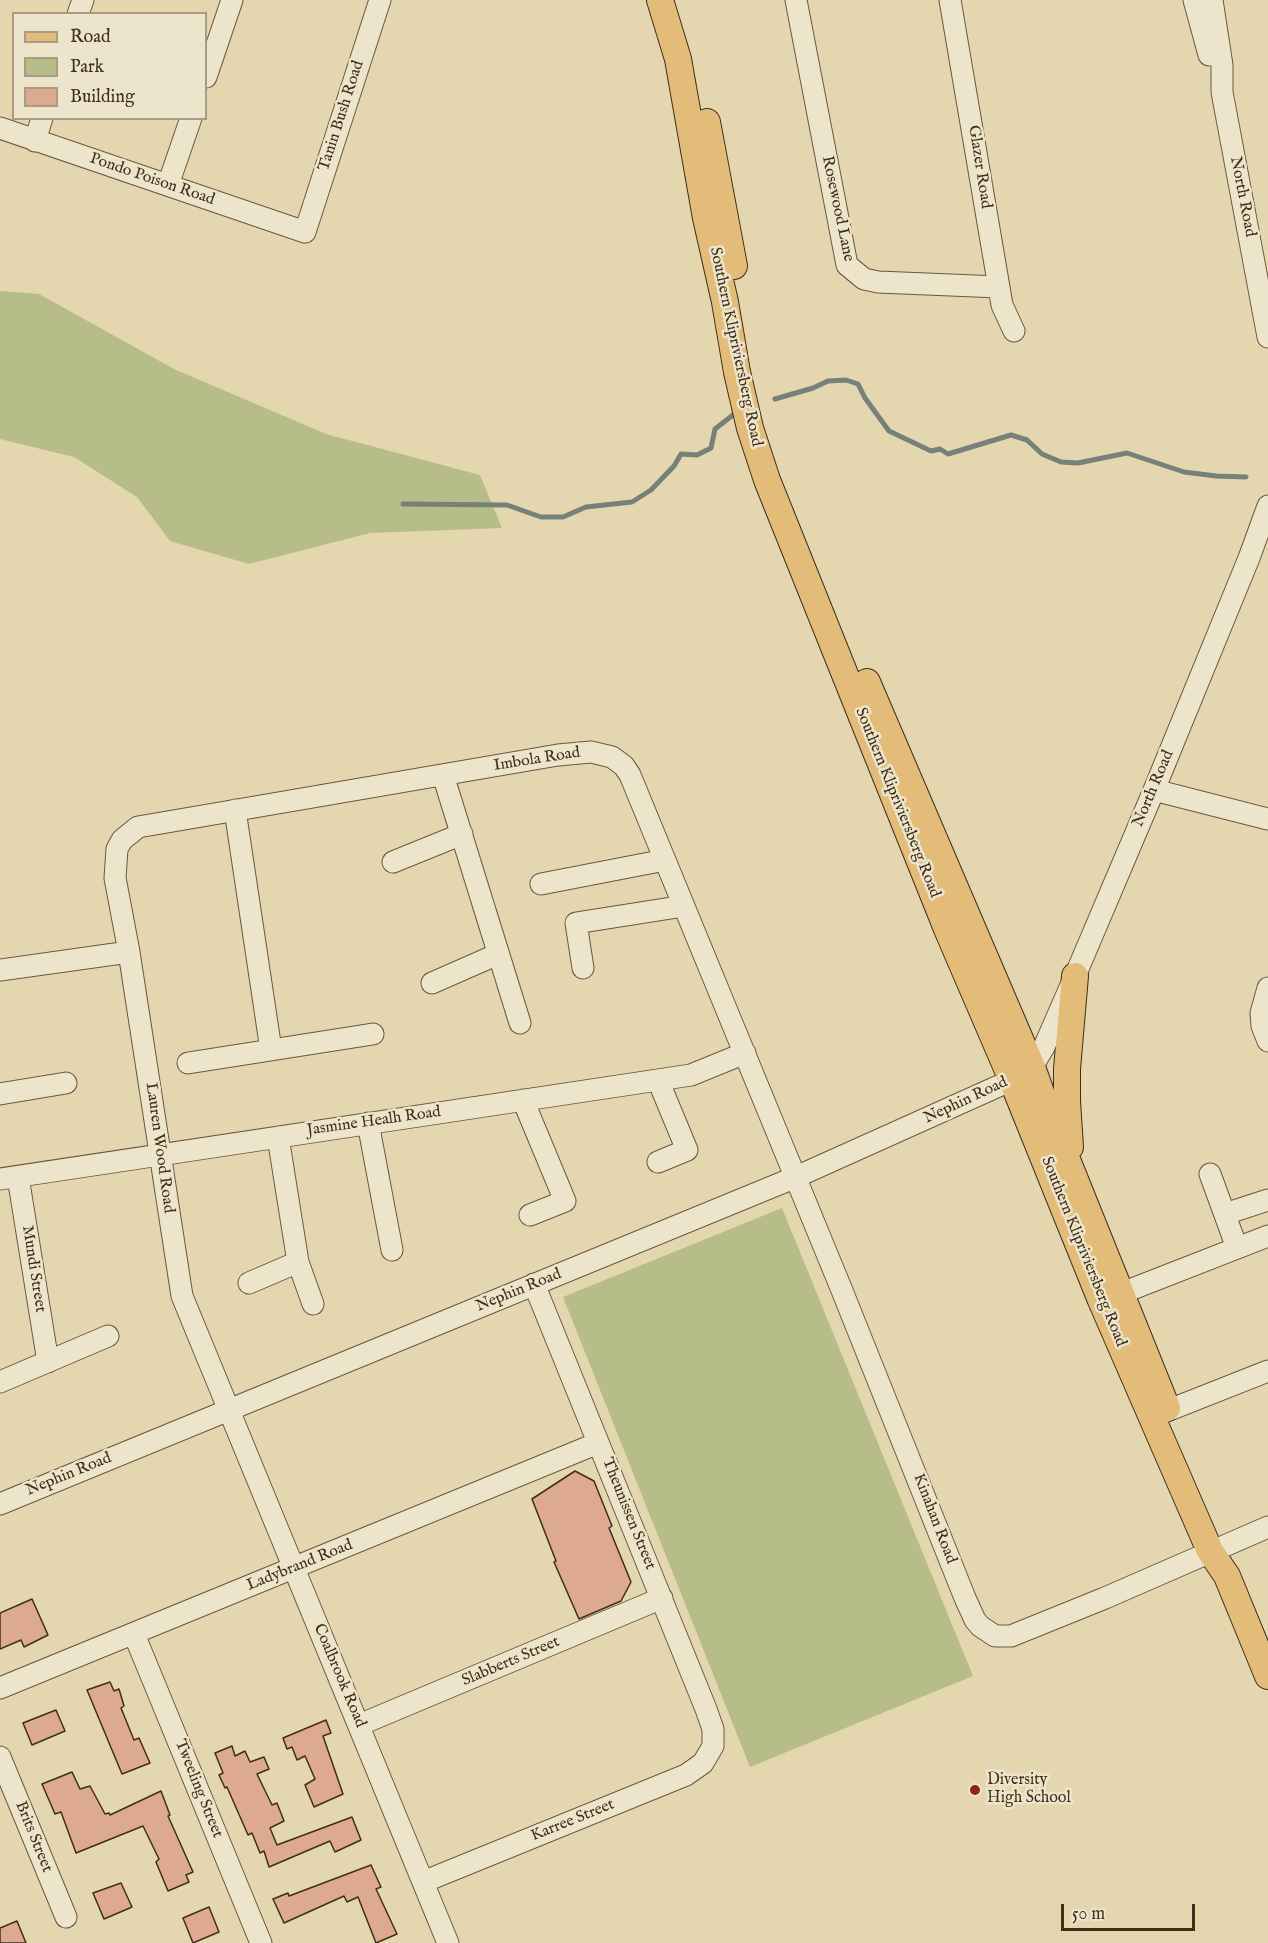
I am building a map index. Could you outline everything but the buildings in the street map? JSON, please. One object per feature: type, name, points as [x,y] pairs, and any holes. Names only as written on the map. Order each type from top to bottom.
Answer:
[{"type":"main road","name":"Southern Klipriviersberg Road","points":[[660,0],[678,59],[706,218],[725,302],[737,372],[750,428],[767,480],[908,803],[1022,1073],[1100,1298],[1160,1414],[1218,1548],[1227,1576],[1268,1676]]},
{"type":"main road","name":"Southern Klipriviersberg Road","points":[[678,0],[699,78],[757,393],[771,449],[908,803]]},
{"type":"main road","points":[[1075,976],[1067,1101],[1072,1159],[1078,1183]]},
{"type":"main road","name":"Southern Klipriviersberg Road","points":[[1022,1073],[1049,1115],[1078,1183],[1122,1293],[1160,1414]]},
{"type":"street","points":[[207,74],[232,0]]},
{"type":"street","name":"Tanin Bush Road","points":[[304,232],[380,0]]},
{"type":"street","name":"Rosewood Lane","points":[[796,0],[847,265],[864,279],[878,282],[999,288]]},
{"type":"street","name":"Glazer Road","points":[[950,0],[1002,305],[1014,331]]},
{"type":"street","name":"North Road","points":[[1194,0],[1222,92],[1268,337]]},
{"type":"street","name":"North Road","points":[[1212,0],[1222,65],[1222,92]]},
{"type":"street","points":[[35,141],[41,120]]},
{"type":"street","points":[[168,184],[190,120]]},
{"type":"street","name":"Pondo Poison Road","points":[[0,128],[304,232]]},
{"type":"street","name":"North Road","points":[[1022,1073],[1044,1047],[1075,976],[1154,790],[1268,507]]},
{"type":"street","name":"Imbola Road","points":[[115,878],[117,849],[122,840],[138,827],[558,755],[591,752],[612,757],[628,770],[796,1177]]},
{"type":"street","points":[[443,775],[519,1023]]},
{"type":"street","points":[[1154,790],[1268,819]]},
{"type":"street","points":[[235,810],[271,1050]]},
{"type":"street","points":[[393,862],[462,834]]},
{"type":"street","points":[[541,884],[665,860]]},
{"type":"street","name":"Lauren Wood Road","points":[[115,878],[129,952],[182,1296],[229,1410]]},
{"type":"street","points":[[583,968],[576,923],[684,906]]},
{"type":"street","points":[[0,970],[129,952]]},
{"type":"street","points":[[432,983],[498,954]]},
{"type":"street","points":[[1268,988],[1261,1013],[1262,1026],[1268,1041]]},
{"type":"street","points":[[188,1063],[373,1034]]},
{"type":"street","name":"Jasmine Healh Road","points":[[9,1178],[691,1075],[745,1053]]},
{"type":"street","name":"Nephin Road","points":[[0,1504],[796,1177],[1022,1073]]},
{"type":"street","points":[[658,1080],[687,1150],[658,1162]]},
{"type":"street","points":[[0,1094],[66,1083]]},
{"type":"street","points":[[523,1100],[565,1201],[530,1215]]},
{"type":"street","points":[[368,1123],[392,1250]]},
{"type":"street","points":[[278,1137],[298,1262],[313,1304]]},
{"type":"street","points":[[1210,1174],[1238,1248]]},
{"type":"street","name":"Kinahan Road","points":[[796,1177],[965,1598],[980,1626],[995,1636],[1011,1636],[1105,1599],[1268,1527]]},
{"type":"street","name":"Mundi Street","points":[[9,1178],[48,1362]]},
{"type":"street","points":[[1225,1214],[1268,1200]]},
{"type":"street","points":[[1122,1293],[1268,1236]]},
{"type":"street","points":[[249,1283],[298,1262]]},
{"type":"street","name":"Theunissen Street","points":[[534,1284],[706,1709],[713,1729],[713,1746]]},
{"type":"street","points":[[0,1382],[108,1336]]},
{"type":"street","points":[[1160,1414],[1268,1371]]},
{"type":"street","name":"Coalbrook Road","points":[[229,1410],[448,1943]]},
{"type":"street","name":"Ladybrand Road","points":[[0,1688],[598,1443]]},
{"type":"street","name":"Slabberts Street","points":[[359,1725],[662,1598]]},
{"type":"street","name":"Tweeling Street","points":[[134,1635],[261,1943]]},
{"type":"street","name":"Karree Street","points":[[423,1882],[686,1775],[703,1763],[713,1746]]},
{"type":"street","name":"Brits Street","points":[[0,1757],[66,1917]]},
{"type":"green space","points":[[0,291],[39,294],[174,369],[326,434],[480,475],[502,528],[370,533],[249,564],[170,541],[137,497],[74,457],[0,439]]},
{"type":"green space","points":[[782,1208],[973,1676],[750,1767],[563,1297]]},
{"type":"waterway","points":[[775,399],[813,388],[828,381],[846,380],[858,384],[865,398],[889,431],[931,451],[940,449],[948,454],[1011,435],[1027,440],[1042,454],[1061,462],[1078,463],[1127,453],[1184,472],[1246,477]]},
{"type":"waterway","points":[[403,504],[507,505],[541,517],[563,517],[586,507],[632,502],[651,490],[674,466],[681,454],[697,455],[711,448],[715,429],[733,415]]},
{"type":"place","name":"Diversity High School","points":[[975,1790]]}]
